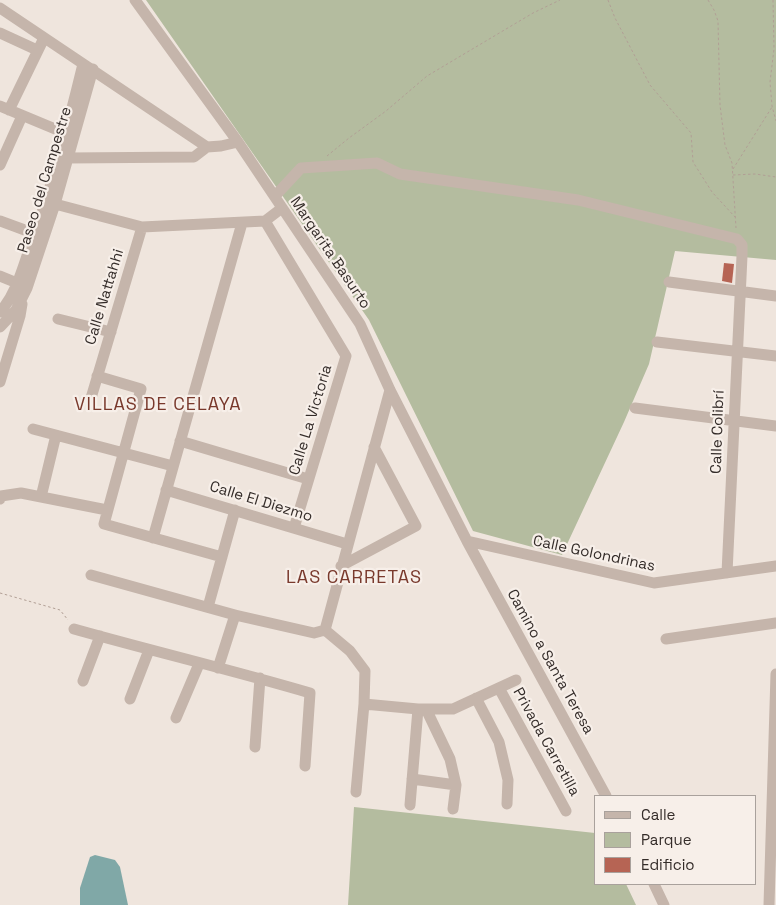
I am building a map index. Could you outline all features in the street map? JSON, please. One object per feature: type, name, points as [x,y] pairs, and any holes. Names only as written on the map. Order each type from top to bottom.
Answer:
[{"type":"street","name":"Margarita Basurto","points":[[135,0],[238,142],[360,324],[390,390],[467,541]]},
{"type":"street","points":[[0,8],[208,147]]},
{"type":"street","points":[[0,33],[37,50]]},
{"type":"street","points":[[44,38],[5,108],[70,135]]},
{"type":"street","name":"Paseo del Campestre","points":[[22,298],[88,67]]},
{"type":"street","points":[[0,165],[22,116]]},
{"type":"street","name":"Paseo del Campestre","points":[[0,312],[8,304],[56,204],[68,158],[70,135]]},
{"type":"street","points":[[68,158],[194,157],[208,147],[238,142]]},
{"type":"street","points":[[274,196],[301,168],[377,163],[400,174],[578,200],[740,242]]},
{"type":"street","points":[[56,204],[142,227],[264,221],[282,208]]},
{"type":"street","name":"Calle La Victoria","points":[[264,221],[346,356],[294,528]]},
{"type":"street","points":[[0,222],[40,236]]},
{"type":"street","points":[[153,538],[242,223]]},
{"type":"street","name":"Calle Nattahhi","points":[[91,398],[142,227]]},
{"type":"street","name":"Calle Colibrí","points":[[727,573],[740,242]]},
{"type":"street","points":[[0,276],[18,283]]},
{"type":"street","points":[[669,282],[776,296]]},
{"type":"street","points":[[0,327],[16,310],[22,298]]},
{"type":"street","points":[[0,382],[20,316],[22,298]]},
{"type":"street","points":[[58,319],[110,332]]},
{"type":"street","points":[[657,342],[776,356]]},
{"type":"street","points":[[97,376],[141,389],[104,524],[222,557]]},
{"type":"street","points":[[325,630],[390,390]]},
{"type":"street","points":[[635,408],[776,426]]},
{"type":"street","points":[[33,428],[173,466]]},
{"type":"street","points":[[41,497],[56,435]]},
{"type":"street","points":[[180,441],[308,479]]},
{"type":"street","points":[[341,566],[416,526],[374,447]]},
{"type":"street","name":"Calle El Diezmo","points":[[166,490],[347,544]]},
{"type":"street","points":[[0,500],[1,496],[21,493],[107,510]]},
{"type":"street","points":[[208,607],[235,510]]},
{"type":"street","name":"Calle Golondrinas","points":[[467,541],[654,583],[776,566]]},
{"type":"street","name":"Camino a Santa Teresa","points":[[467,541],[605,795]]},
{"type":"street","points":[[91,576],[235,615],[314,633],[325,630]]},
{"type":"street","points":[[218,668],[235,615]]},
{"type":"street","points":[[666,639],[776,623]]},
{"type":"street","points":[[74,629],[310,693],[304,766]]},
{"type":"street","points":[[325,630],[350,651],[364,671],[364,704],[356,792]]},
{"type":"street","points":[[83,681],[100,636]]},
{"type":"street","points":[[130,699],[149,650]]},
{"type":"street","points":[[176,718],[199,664]]},
{"type":"street","points":[[769,905],[776,674]]},
{"type":"street","points":[[255,747],[260,678]]},
{"type":"street","points":[[364,704],[422,709],[453,709],[516,680]]},
{"type":"street","name":"Privada Carretilla","points":[[499,688],[566,811]]},
{"type":"street","points":[[476,698],[499,742],[508,780],[507,804]]},
{"type":"street","points":[[410,805],[422,709]]},
{"type":"street","points":[[422,709],[450,759],[456,785],[453,809]]},
{"type":"street","points":[[412,779],[456,785]]},
{"type":"street","points":[[654,885],[664,905]]},
{"type":"path","points":[[327,156],[348,138],[386,111],[427,76],[533,13],[560,0]]},
{"type":"path","points":[[608,0],[615,18],[650,85],[691,132],[693,162],[712,192],[736,217]]},
{"type":"path","points":[[708,0],[718,21],[720,105],[725,145],[732,163],[740,242]]},
{"type":"path","points":[[773,0],[774,49],[770,82],[772,106],[776,120]]},
{"type":"path","points":[[732,170],[772,106]]},
{"type":"path","points":[[733,175],[754,174],[776,177]]},
{"type":"path","points":[[0,593],[60,610],[74,629]]},
{"type":"green space","points":[[146,0],[776,0],[776,260],[675,251],[649,364],[562,555],[473,531],[369,320]]},
{"type":"green space","points":[[354,807],[594,833],[594,885],[626,885],[636,905],[348,905]]},
{"type":"water","points":[[95,855],[115,860],[120,867],[128,905],[80,905],[80,888],[90,857]]},
{"type":"building","points":[[724,263],[734,264],[732,283],[722,281]]},
{"type":"district","name":"VILLAS DE CELAYA","points":[[158,405]]},
{"type":"district","name":"LAS CARRETAS","points":[[354,578]]}]
